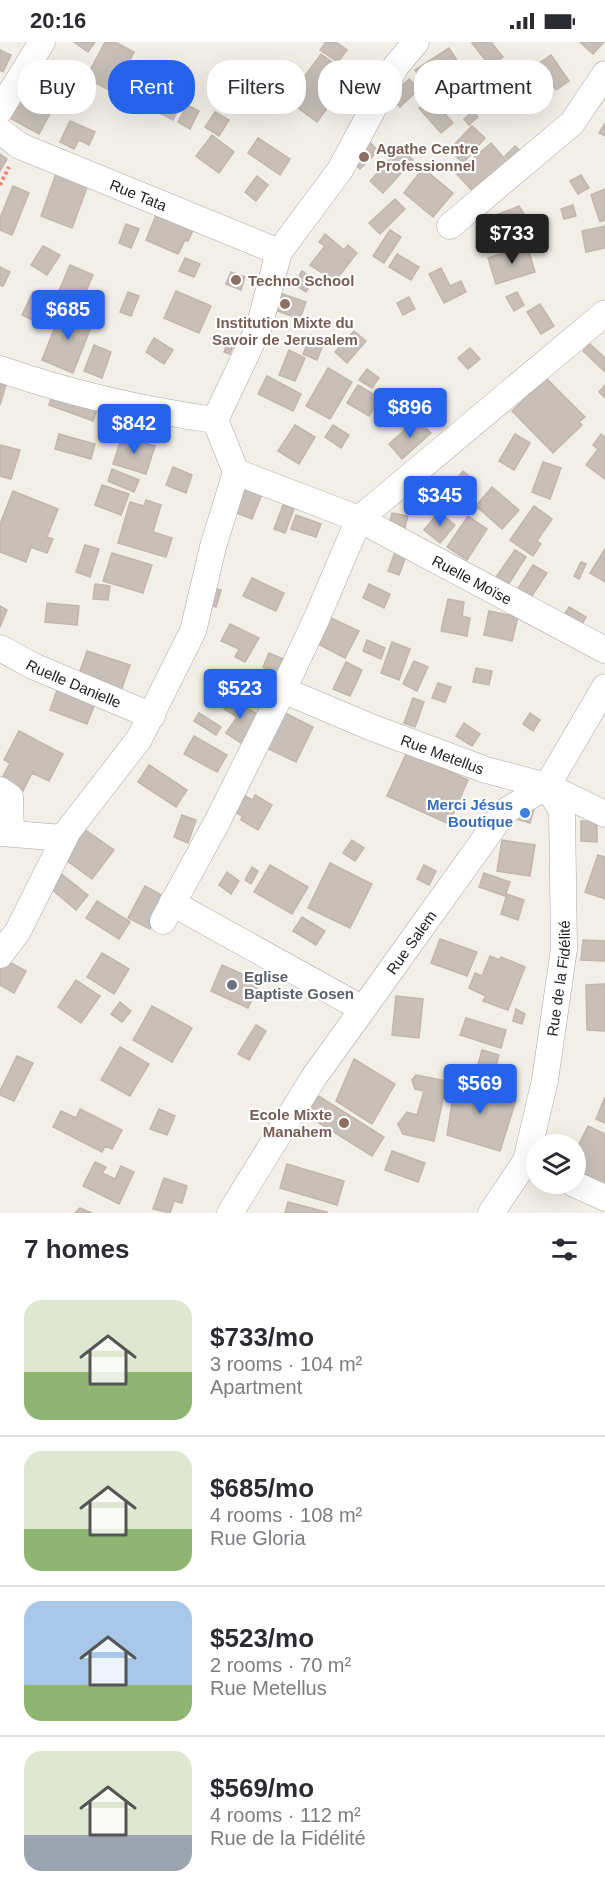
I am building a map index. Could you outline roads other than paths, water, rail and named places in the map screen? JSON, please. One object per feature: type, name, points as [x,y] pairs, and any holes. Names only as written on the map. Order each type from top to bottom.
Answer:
[{"type":"street","points":[[0,110],[42,42]]},
{"type":"street","points":[[0,955],[18,931],[64,838],[139,740],[193,631],[213,547],[236,472],[216,420],[259,327],[279,252],[340,170],[396,66],[416,42]]},
{"type":"street","points":[[450,226],[572,123],[605,74]]},
{"type":"street","name":"Rue Tata","points":[[0,131],[20,146],[279,252]]},
{"type":"street","points":[[363,1009],[168,912],[217,822],[283,690],[359,519],[605,313]]},
{"type":"street","points":[[0,369],[52,387],[216,420]]},
{"type":"street","name":"Ruelle Moïse","points":[[236,472],[359,519],[605,650]]},
{"type":"street","name":"Ruelle Danielle","points":[[0,648],[33,666],[152,716]]},
{"type":"street","name":"Rue Salem","points":[[230,1213],[314,1077],[504,812],[547,786],[605,687]]},
{"type":"street","name":"Rue Metellus","points":[[283,690],[373,728],[486,770],[547,786],[605,814]]},
{"type":"street","name":"Rue de la Fidélité","points":[[536,1134],[564,949],[562,812],[547,786]]},
{"type":"street","points":[[0,790],[10,797],[5,833],[64,838]]},
{"type":"street","points":[[491,1213],[526,1170]]},
{"type":"street","points":[[586,1189],[605,1198]]},
{"type":"place","name":"Agathe Centre Professionnel","points":[[364,157]]},
{"type":"place","name":"Techno School","points":[[236,280]]},
{"type":"place","name":"Institution Mixte du Savoir de Jerusalem","points":[[285,304]]},
{"type":"place","name":"Merci Jésus Boutique","points":[[525,813]]},
{"type":"place","name":"Eglise Baptiste Gosen","points":[[232,985]]},
{"type":"place","name":"Ecole Mixte Manahem","points":[[344,1123]]}]
